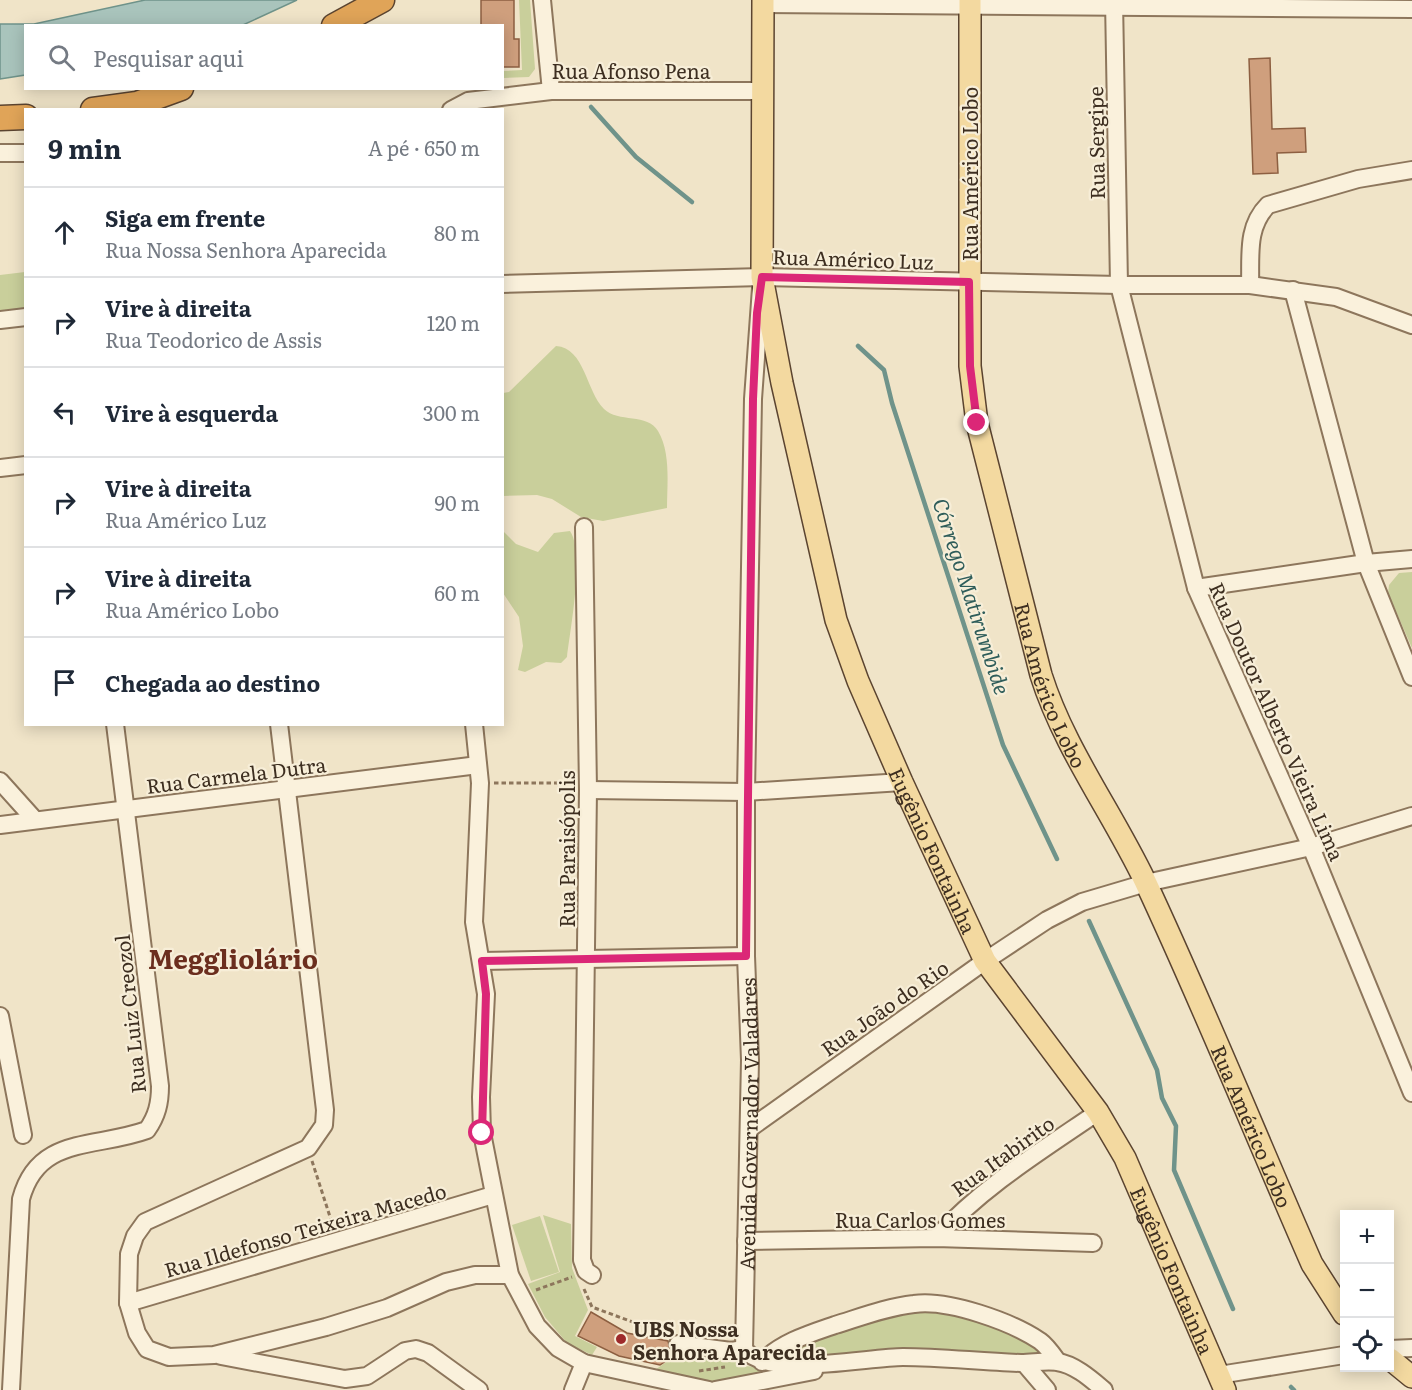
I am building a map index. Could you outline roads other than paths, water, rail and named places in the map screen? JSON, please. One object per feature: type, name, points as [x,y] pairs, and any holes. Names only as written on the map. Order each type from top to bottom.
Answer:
[{"type":"highway","points":[[338,24],[382,0]]},
{"type":"highway","points":[[136,107],[176,90]]},
{"type":"highway","points":[[0,118],[24,117]]},
{"type":"main road","name":"Avenida Governador Valadares","points":[[762,277],[763,2]]},
{"type":"main road","name":"Rua Américo Lobo","points":[[970,3],[970,366],[977,423],[1041,675],[1060,722],[1146,883],[1312,1264],[1340,1308]]},
{"type":"main road","name":"Eugênio Fontainha","points":[[762,277],[782,383],[836,620],[858,681],[985,961],[1098,1112],[1125,1158],[1222,1382]]},
{"type":"main road","points":[[1394,1363],[1412,1377]]},
{"type":"street","points":[[543,0],[551,91]]},
{"type":"street","points":[[763,2],[1114,3],[1412,9]]},
{"type":"street","name":"Rua Sergipe","points":[[1114,3],[1119,285]]},
{"type":"street","name":"Rua Afonso Pena","points":[[454,108],[468,100],[499,102],[551,91],[763,91]]},
{"type":"street","points":[[0,153],[24,153]]},
{"type":"street","points":[[1251,285],[1251,234],[1257,216],[1268,205],[1358,179],[1412,171]]},
{"type":"street","name":"Rua Américo Luz","points":[[504,284],[762,277],[1119,285],[1251,285],[1336,297],[1412,325]]},
{"type":"street","name":"Avenida Governador Valadares","points":[[738,1350],[746,1241],[749,1130],[746,792],[753,399],[757,313],[762,277]]},
{"type":"street","name":"Rua Doutor Alberto Vieira Lima","points":[[1119,285],[1196,588],[1311,847],[1412,1093]]},
{"type":"street","points":[[1293,290],[1366,562],[1412,677]]},
{"type":"street","points":[[0,320],[24,317]]},
{"type":"street","points":[[0,468],[24,465]]},
{"type":"street","name":"Rua Paraisópolis","points":[[584,527],[588,787],[582,1260],[586,1271],[584,1278]]},
{"type":"street","points":[[1196,588],[1366,562],[1412,559]]},
{"type":"street","name":"Rua Luiz Creozol","points":[[11,1390],[21,1198],[26,1179],[40,1162],[60,1151],[147,1130],[154,1120],[160,1103],[160,1086],[115,726]]},
{"type":"street","points":[[279,726],[325,1110],[324,1125],[308,1148],[146,1222],[135,1236],[129,1254],[128,1303],[137,1333],[147,1349],[169,1357],[214,1354],[326,1327],[387,1308],[446,1282],[475,1275],[510,1275]]},
{"type":"street","points":[[474,726],[480,783],[474,922],[486,994],[482,1133],[510,1275],[537,1326],[558,1348],[584,1363],[709,1390]]},
{"type":"street","name":"Rua Carmela Dutra","points":[[0,825],[478,765]]},
{"type":"street","points":[[0,781],[35,820]]},
{"type":"street","points":[[588,787],[746,792],[902,782]]},
{"type":"street","name":"Rua João do Rio","points":[[749,1130],[985,961],[1047,920],[1083,902],[1146,883],[1311,847],[1412,816]]},
{"type":"street","points":[[482,961],[586,957],[746,956]]},
{"type":"street","points":[[0,1016],[23,1136]]},
{"type":"street","name":"Rua Itabirito","points":[[936,1238],[959,1212],[986,1189],[1098,1112]]},
{"type":"street","name":"Rua Ildefonso Teixeira Macedo","points":[[128,1303],[493,1195]]},
{"type":"street","name":"Rua Carlos Gomes","points":[[746,1241],[936,1238],[1093,1243]]},
{"type":"street","points":[[762,1362],[771,1352],[803,1336],[876,1311],[916,1303],[952,1306],[988,1316],[1042,1341],[1058,1362],[1088,1377],[1104,1390]]},
{"type":"street","points":[[678,1344],[738,1350],[762,1362],[840,1365]]},
{"type":"street","points":[[1394,1349],[1412,1348]]},
{"type":"street","points":[[214,1354],[345,1379],[358,1379],[367,1376],[405,1351],[416,1349],[428,1353],[479,1390]]},
{"type":"street","points":[[1222,1382],[1340,1356]]},
{"type":"street","points":[[715,1390],[840,1365],[901,1357],[1024,1363],[1058,1362]]},
{"type":"street","points":[[573,1390],[584,1363]]},
{"type":"street","points":[[1024,1363],[1047,1390]]},
{"type":"water","points":[[145,0],[297,0],[245,24],[34,24]]},
{"type":"water","points":[[0,24],[24,24],[24,75],[0,79]]},
{"type":"waterway","name":"Córrego Matirumbide","points":[[591,107],[636,157],[692,202]]},
{"type":"waterway","name":"Córrego Matirumbide","points":[[858,346],[884,370],[892,403],[1003,745],[1057,859]]},
{"type":"waterway","name":"Córrego Matirumbide","points":[[1089,921],[1157,1070],[1162,1098],[1176,1126],[1174,1170],[1233,1309]]},
{"type":"waterway","name":"Córrego Matirumbide","points":[[1291,1387],[1294,1390]]},
{"type":"place","name":"UBS Nossa Senhora Aparecida","points":[[621,1339]]},
{"type":"district","name":"Meggliolário","points":[[233,957]]}]
